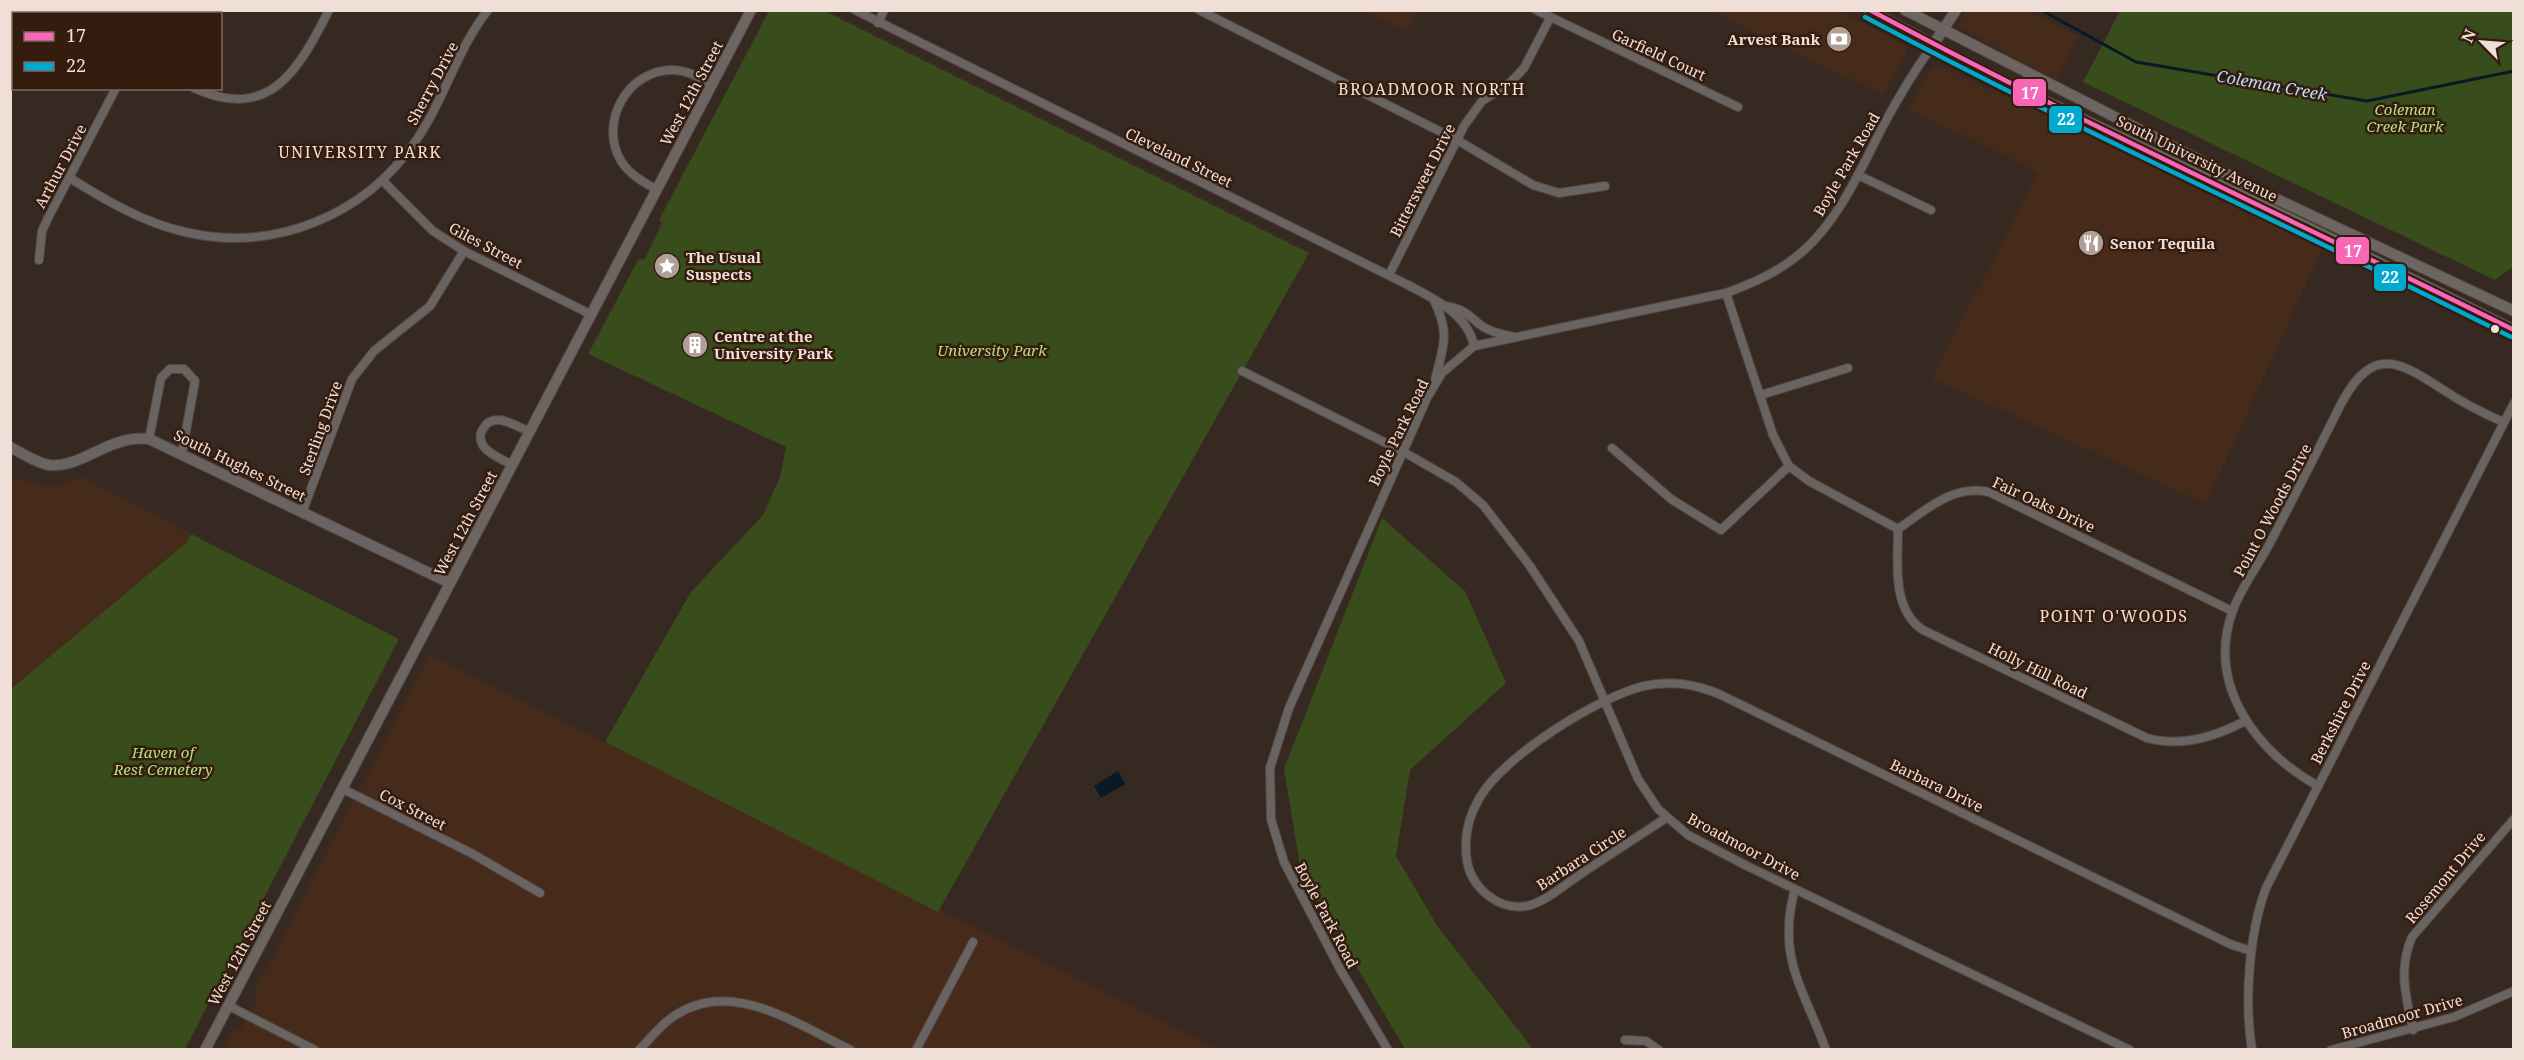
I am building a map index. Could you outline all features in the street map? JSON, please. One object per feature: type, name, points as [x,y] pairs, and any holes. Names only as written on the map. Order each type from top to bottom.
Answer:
[{"type":"main road","name":"West 12th Street","points":[[205,1050],[751,10]]},
{"type":"main road","name":"South University Avenue","points":[[1869,10],[1933,45],[2514,330]]},
{"type":"main road","name":"South University Avenue","points":[[1905,10],[2268,195],[2514,311]]},
{"type":"street","points":[[199,90],[217,97],[241,99],[277,88],[303,60],[329,10]]},
{"type":"street","name":"Sherry Drive","points":[[70,178],[165,226],[201,236],[236,238],[276,234],[306,226],[342,210],[383,182],[420,135],[469,40],[488,10]]},
{"type":"street","name":"Cleveland Street","points":[[855,10],[1434,299],[1446,306],[1472,336],[1474,346]]},
{"type":"street","points":[[878,22],[884,10]]},
{"type":"street","points":[[1199,10],[1457,140],[1533,185],[1548,190],[1574,192],[1605,186]]},
{"type":"street","name":"Garfield Court","points":[[1536,10],[1738,107]]},
{"type":"street","points":[[1933,45],[1956,10]]},
{"type":"street","name":"Bittersweet Drive","points":[[1389,275],[1457,140],[1482,101],[1510,82],[1524,68],[1550,18]]},
{"type":"street","name":"Boyle Park Road","points":[[1388,1050],[1340,969],[1284,862],[1271,819],[1269,768],[1289,708],[1402,451],[1434,385],[1453,363],[1474,346],[1726,293],[1762,279],[1803,252],[1834,216],[1904,89],[1933,45]]},
{"type":"street","points":[[656,189],[637,178],[620,160],[612,136],[617,108],[635,84],[660,71],[684,72],[711,84]]},
{"type":"street","name":"Arthur Drive","points":[[39,260],[42,231],[115,90]]},
{"type":"street","points":[[1858,175],[1931,210]]},
{"type":"street","name":"Giles Street","points":[[383,182],[424,225],[464,251],[590,314]]},
{"type":"street","name":"Sterling Drive","points":[[302,513],[352,379],[374,351],[430,306],[464,251]]},
{"type":"street","points":[[1726,293],[1773,435],[1789,466],[1809,481],[1898,529]]},
{"type":"street","points":[[1434,299],[1444,322],[1445,339],[1434,385]]},
{"type":"street","points":[[1446,306],[1462,309],[1479,324],[1494,332],[1518,338]]},
{"type":"street","name":"Point O Woods Drive","points":[[2318,786],[2278,755],[2244,721],[2231,693],[2225,668],[2225,641],[2232,611],[2257,569],[2342,402],[2359,376],[2380,364],[2402,366],[2503,422]]},
{"type":"street","points":[[1761,395],[1848,368]]},
{"type":"street","points":[[149,439],[161,378],[170,369],[184,369],[195,381],[182,453]]},
{"type":"street","name":"Broadmoor Drive","points":[[1242,371],[1402,451],[1456,482],[1483,505],[1500,524],[1580,641],[1638,779],[1666,818],[1688,835],[2130,1050]]},
{"type":"street","name":"Berkshire Drive","points":[[2252,1050],[2251,951],[2266,888],[2514,403]]},
{"type":"street","points":[[512,465],[485,449],[481,439],[483,428],[491,421],[501,420],[530,432]]},
{"type":"street","name":"South Hughes Street","points":[[10,447],[49,465],[69,462],[119,440],[149,439],[450,583]]},
{"type":"street","points":[[1612,448],[1671,499],[1721,530],[1789,466]]},
{"type":"street","name":"Fair Oaks Drive","points":[[1898,529],[1954,493],[1971,489],[1989,492],[2232,611]]},
{"type":"street","name":"Holly Hill Road","points":[[1898,529],[1902,604],[1911,619],[1923,630],[2147,738],[2170,742],[2188,741],[2229,730],[2244,721]]},
{"type":"street","name":"Barbara Drive","points":[[1605,701],[1627,691],[1658,684],[1682,683],[1700,686],[2230,944],[2251,951]]},
{"type":"street","name":"Barbara Circle","points":[[1605,701],[1551,733],[1504,770],[1484,792],[1472,813],[1467,835],[1466,860],[1473,879],[1497,901],[1511,906],[1530,905],[1666,818]]},
{"type":"street","name":"Cox Street","points":[[343,789],[471,853],[540,893]]},
{"type":"street","name":"Rosemont Drive","points":[[2413,1030],[2404,979],[2409,944],[2432,910],[2514,819]]},
{"type":"street","points":[[1795,889],[1788,941],[1790,958],[1796,979],[1826,1050]]},
{"type":"street","points":[[916,1050],[973,942]]},
{"type":"street","name":"Broadmoor Drive","points":[[2331,1050],[2413,1030],[2454,1017],[2514,991]]},
{"type":"street","points":[[639,1050],[665,1023],[686,1009],[709,1002],[737,1000],[755,1004],[851,1050]]},
{"type":"street","points":[[229,1006],[315,1050]]},
{"type":"street","points":[[1625,1040],[1646,1041],[1659,1050]]},
{"type":"shaded area","points":[[1417,10],[1406,31],[1364,11]]},
{"type":"shaded area","points":[[1966,10],[2028,11],[2080,36],[2056,80],[1957,26]]},
{"type":"shaded area","points":[[1712,11],[1840,11],[1905,45],[1906,52],[1883,95]]},
{"type":"shaded area","points":[[1938,64],[2322,249],[2206,504],[1932,378],[2038,172],[1909,109],[1930,72]]},
{"type":"shaded area","points":[[81,477],[191,534],[187,542],[11,689],[11,478],[54,487]]},
{"type":"shaded area","points":[[430,655],[1220,1049],[222,1050],[232,1031],[241,1029],[256,1003],[256,988]]},
{"type":"green space","name":"University Park","points":[[769,11],[825,11],[1309,253],[938,912],[605,742],[691,592],[763,515],[780,477],[786,447],[588,354],[638,260],[645,259],[662,223],[659,220]]},
{"type":"green space","name":"Coleman Creek Park","points":[[2120,11],[2513,11],[2513,267],[2495,280],[2083,82]]},
{"type":"green space","points":[[1382,518],[1465,591],[1506,683],[1410,770],[1396,856],[1438,927],[1533,1049],[1405,1049],[1301,872],[1284,769]]},
{"type":"green space","name":"Haven of Rest Cemetery","points":[[191,534],[399,639],[185,1049],[11,1049],[11,689],[187,542]]},
{"type":"water","points":[[1118,771],[1125,784],[1101,798],[1094,786]]},
{"type":"waterway","name":"Coleman Creek","points":[[2041,10],[2136,62],[2367,101],[2514,71]]},
{"type":"transit line","name":"17","points":[[1870,10],[2110,133],[2514,330]]},
{"type":"transit line","name":"22","points":[[1865,17],[2025,99],[2511,337]]},
{"type":"place","name":"Arvest Bank","points":[[1839,39]]},
{"type":"place","name":"Senor Tequila","points":[[2091,243]]},
{"type":"place","name":"The Usual Suspects","points":[[667,266]]},
{"type":"place","name":"Centre at the University Park","points":[[695,345]]},
{"type":"district","name":"BROADMOOR NORTH","points":[[1432,89]]},
{"type":"district","name":"UNIVERSITY PARK","points":[[360,152]]},
{"type":"district","name":"POINT O'WOODS","points":[[2114,616]]}]
